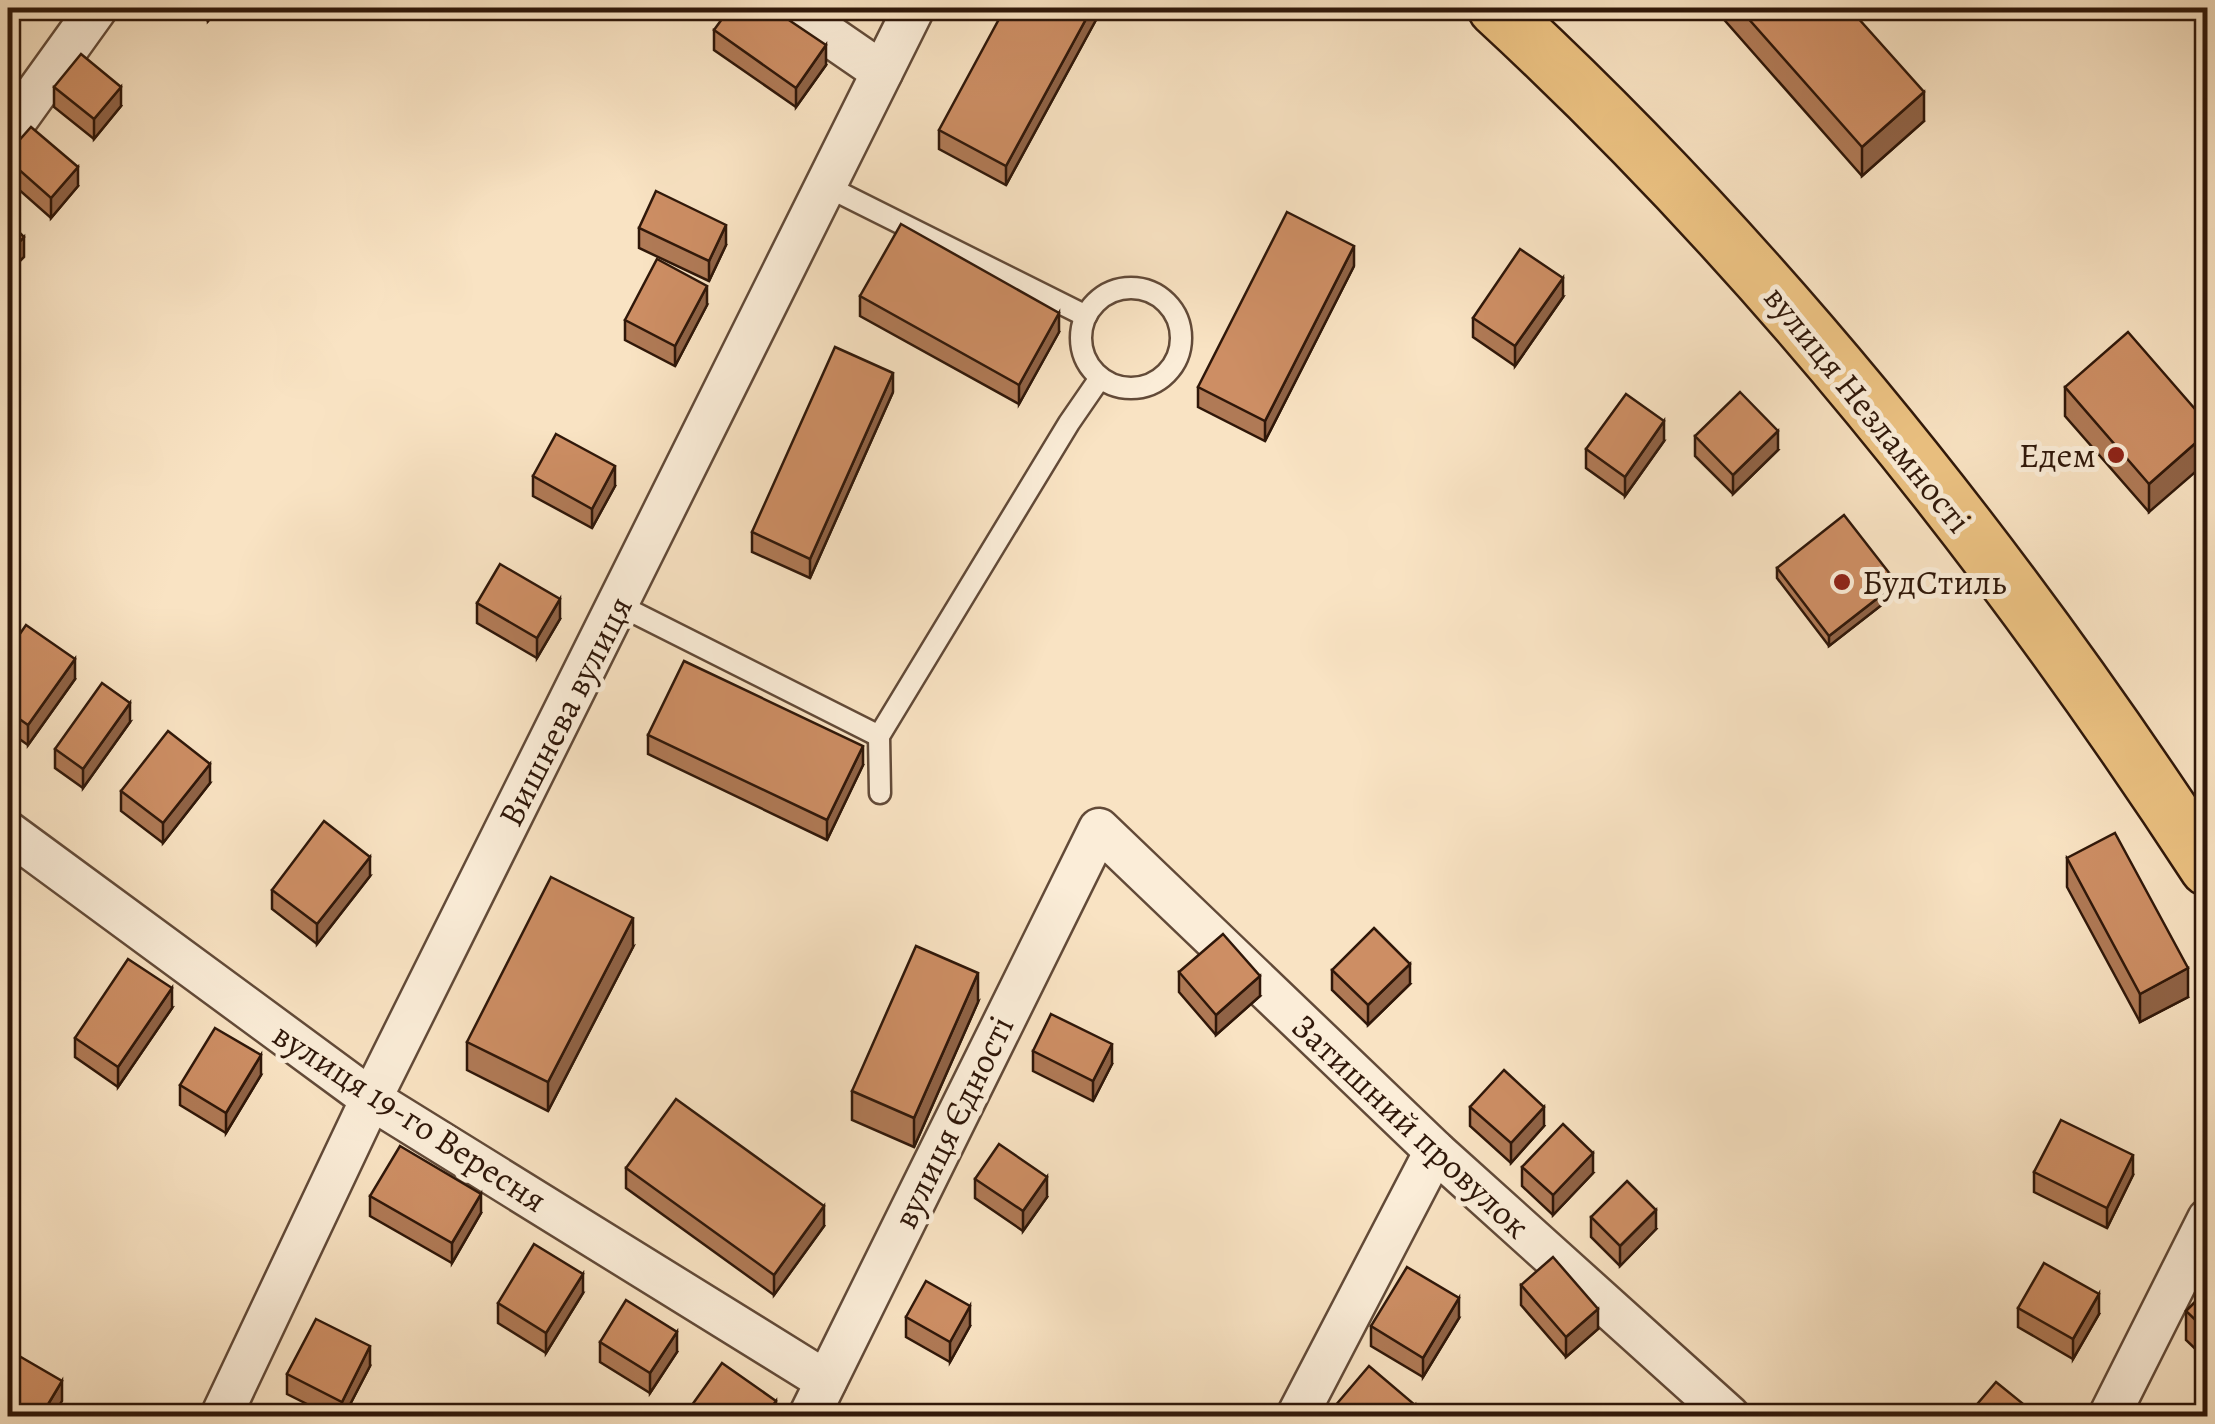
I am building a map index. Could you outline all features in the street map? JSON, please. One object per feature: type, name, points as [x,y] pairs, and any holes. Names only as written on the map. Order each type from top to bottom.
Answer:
[{"type":"highway","name":"вулиця Незламності","points":[[1496,8],[1568,74],[1720,230],[1865,398],[2126,743],[2208,868]]},
{"type":"street","points":[[8,132],[97,8]]},
{"type":"street","points":[[789,8],[882,72]]},
{"type":"street","name":"Вишнева вулиця","points":[[221,1416],[371,1099],[914,8]]},
{"type":"street","name":"Затишний провулок","points":[[1099,829],[1435,1151],[1730,1416]]},
{"type":"street","name":"вулиця Єдності","points":[[818,1399],[1099,829]]},
{"type":"street","name":"вулиця 19-го Вересня","points":[[8,832],[371,1099],[818,1399]]},
{"type":"street","points":[[1297,1416],[1435,1151]]},
{"type":"street","points":[[2108,1416],[2208,1218]]},
{"type":"lane","points":[[826,186],[1086,316]]},
{"type":"lane","points":[[1120,288],[1138,288],[1168,304],[1181,336],[1179,353],[1170,369],[1158,381],[1141,387],[1124,388],[1100,378],[1084,357],[1080,340],[1086,316],[1104,296],[1120,288]]},
{"type":"lane","points":[[880,793],[879,736],[1100,378]]},
{"type":"lane","points":[[619,605],[879,736]]},
{"type":"building","points":[[730,8],[771,8],[826,45],[796,88],[714,30]]},
{"type":"building","points":[[1005,8],[1092,8],[1006,166],[939,130]]},
{"type":"building","points":[[1739,8],[1849,8],[1924,92],[1862,147]]},
{"type":"building","points":[[81,54],[121,87],[94,119],[54,87]]},
{"type":"building","points":[[31,127],[78,167],[51,198],[8,160],[8,153]]},
{"type":"building","points":[[656,191],[726,225],[709,261],[639,228]]},
{"type":"building","points":[[1287,212],[1354,246],[1265,421],[1198,387]]},
{"type":"building","points":[[8,221],[24,237],[8,254]]},
{"type":"building","points":[[901,224],[1059,313],[1019,385],[860,296]]},
{"type":"building","points":[[1520,249],[1563,278],[1515,346],[1473,318]]},
{"type":"building","points":[[657,259],[707,286],[675,346],[625,320]]},
{"type":"building","points":[[2128,332],[2208,424],[2208,432],[2149,484],[2065,387]]},
{"type":"building","points":[[835,347],[893,373],[810,559],[752,532]]},
{"type":"building","points":[[1740,392],[1778,431],[1733,475],[1695,436]]},
{"type":"building","points":[[1626,394],[1664,421],[1625,477],[1586,449]]},
{"type":"building","points":[[556,434],[615,466],[592,509],[533,476]]},
{"type":"building","points":[[1844,515],[1897,583],[1829,636],[1777,568]]},
{"type":"building","points":[[500,564],[560,599],[537,638],[477,603]]},
{"type":"building","points":[[26,625],[75,659],[28,725],[8,711],[8,651]]},
{"type":"building","points":[[684,661],[863,746],[827,820],[648,735]]},
{"type":"building","points":[[102,683],[130,703],[83,769],[55,749]]},
{"type":"building","points":[[168,731],[210,764],[163,823],[121,791]]},
{"type":"building","points":[[324,821],[370,857],[317,924],[272,890]]},
{"type":"building","points":[[2115,833],[2188,968],[2140,994],[2067,858]]},
{"type":"building","points":[[551,877],[633,918],[548,1082],[467,1042]]},
{"type":"building","points":[[1374,928],[1410,964],[1368,1005],[1332,970]]},
{"type":"building","points":[[1223,934],[1260,976],[1216,1015],[1179,972]]},
{"type":"building","points":[[916,946],[978,973],[914,1118],[852,1091]]},
{"type":"building","points":[[128,959],[172,988],[118,1067],[75,1038]]},
{"type":"building","points":[[1051,1014],[1112,1044],[1093,1081],[1033,1051]]},
{"type":"building","points":[[215,1028],[261,1055],[226,1113],[180,1085]]},
{"type":"building","points":[[1504,1070],[1544,1107],[1511,1143],[1470,1107]]},
{"type":"building","points":[[676,1099],[824,1206],[774,1275],[626,1168]]},
{"type":"building","points":[[2061,1120],[2133,1155],[2107,1208],[2034,1172]]},
{"type":"building","points":[[1563,1124],[1593,1153],[1553,1195],[1522,1167]]},
{"type":"building","points":[[999,1144],[1047,1177],[1023,1211],[975,1179]]},
{"type":"building","points":[[400,1146],[481,1194],[452,1243],[370,1196]]},
{"type":"building","points":[[1627,1181],[1656,1210],[1620,1246],[1591,1217]]},
{"type":"building","points":[[534,1244],[583,1274],[546,1333],[498,1303]]},
{"type":"building","points":[[1553,1257],[1598,1309],[1566,1337],[1521,1285]]},
{"type":"building","points":[[2044,1263],[2099,1294],[2073,1339],[2018,1308]]},
{"type":"building","points":[[1407,1267],[1459,1298],[1423,1358],[1371,1326]]},
{"type":"building","points":[[926,1281],[970,1306],[950,1342],[906,1317]]},
{"type":"building","points":[[2208,1289],[2208,1332],[2186,1311]]},
{"type":"building","points":[[626,1300],[677,1332],[650,1373],[600,1342]]},
{"type":"building","points":[[316,1319],[370,1346],[342,1402],[287,1374]]},
{"type":"building","points":[[14,1353],[62,1381],[41,1416],[8,1416],[8,1364]]},
{"type":"building","points":[[722,1363],[776,1401],[765,1416],[708,1416],[692,1405]]},
{"type":"building","points":[[1369,1366],[1415,1405],[1405,1416],[1329,1413]]},
{"type":"building","points":[[1996,1382],[2038,1416],[1967,1416]]},
{"type":"place","name":"Едем","points":[[2116,455]]},
{"type":"place","name":"БудСтиль","points":[[1842,582]]}]
